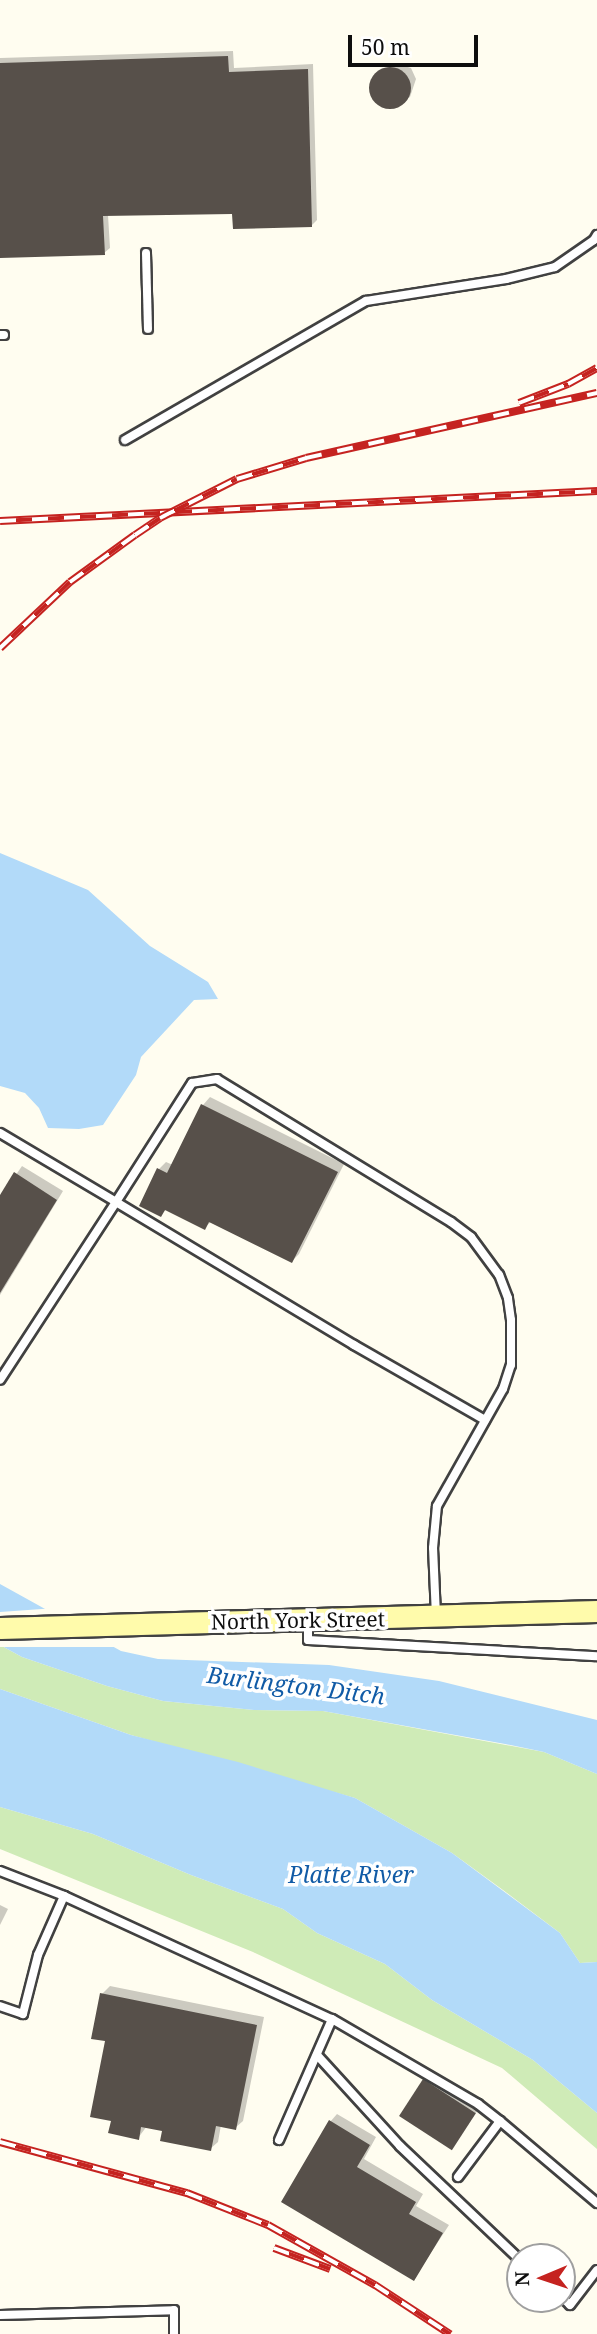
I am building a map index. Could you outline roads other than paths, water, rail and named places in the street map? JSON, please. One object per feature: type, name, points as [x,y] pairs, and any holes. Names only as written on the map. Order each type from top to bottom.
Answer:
[{"type":"main road","name":"North York Street","points":[[0,1628],[597,1611]]},
{"type":"lane","points":[[125,440],[366,301],[506,279],[555,267],[594,240],[597,235]]},
{"type":"lane","points":[[146,253],[148,329]]},
{"type":"lane","points":[[0,1380],[192,1083],[217,1079],[451,1222],[471,1237],[486,1255],[508,1298],[513,1341],[511,1365],[503,1390],[437,1506],[433,1548],[436,1616]]},
{"type":"lane","points":[[0,1133],[354,1345],[485,1420]]},
{"type":"lane","points":[[308,1619],[308,1640],[597,1656]]},
{"type":"lane","points":[[0,1871],[64,1896],[332,2019],[478,2104],[597,2203]]},
{"type":"lane","points":[[0,2006],[23,2014],[38,1955],[64,1896]]},
{"type":"lane","points":[[279,2140],[332,2019]]},
{"type":"lane","points":[[317,2055],[400,2146],[506,2247]]},
{"type":"lane","points":[[458,2177],[500,2121]]},
{"type":"lane","points":[[576,2297],[597,2270]]},
{"type":"lane","points":[[0,2315],[174,2310],[174,2334]]},
{"type":"water","points":[[0,853],[88,890],[150,946],[208,982],[218,999],[194,1000],[141,1057],[136,1075],[103,1125],[79,1129],[48,1128],[39,1108],[25,1093],[0,1086]]},
{"type":"water","name":"Burlington Ditch","points":[[0,1584],[121,1651],[158,1659],[329,1665],[439,1681],[597,1720],[597,1774],[544,1752],[323,1711],[254,1710],[163,1701],[107,1686],[22,1657],[0,1645]]},
{"type":"water","name":"Platte River","points":[[0,1689],[131,1735],[238,1762],[355,1798],[452,1853],[560,1933],[580,1963],[597,1962],[597,2113],[533,2060],[432,2000],[385,1964],[317,1933],[283,1909],[191,1875],[93,1834],[0,1807]]},
{"type":"railway","points":[[519,403],[568,384],[597,368]]},
{"type":"railway","points":[[0,648],[70,582],[135,535],[160,518],[237,479],[306,458],[597,393]]},
{"type":"railway","points":[[0,521],[597,491]]},
{"type":"railway","points":[[0,2142],[187,2193],[268,2225],[375,2285],[450,2334]]},
{"type":"railway","points":[[274,2248],[330,2269]]}]
